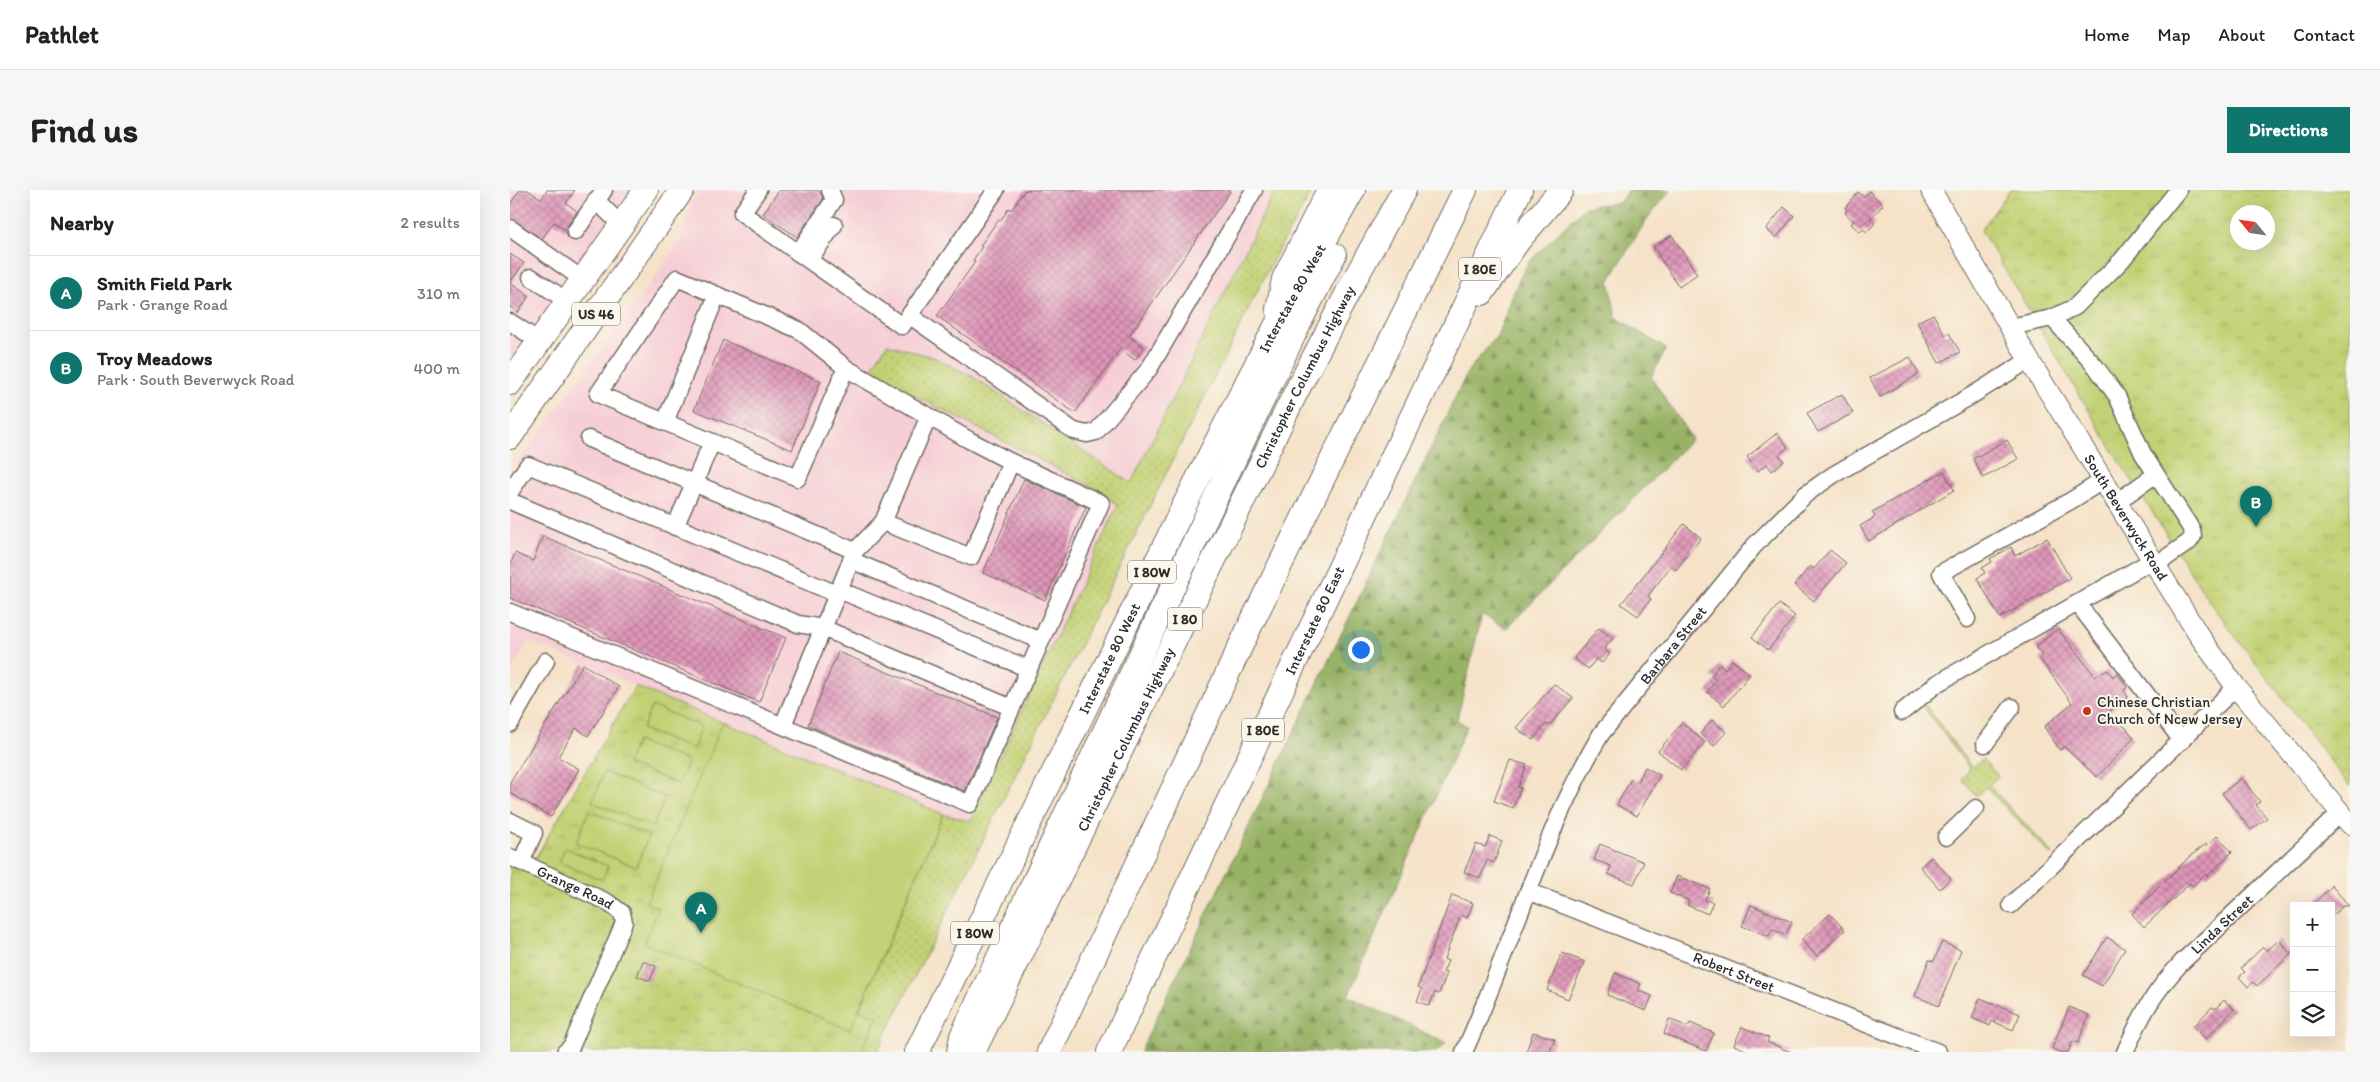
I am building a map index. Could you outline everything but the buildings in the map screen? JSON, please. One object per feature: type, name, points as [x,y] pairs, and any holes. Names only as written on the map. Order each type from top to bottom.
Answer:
[{"type":"highway","name":"US 46","points":[[510,382],[646,190]]},
{"type":"highway","points":[[1274,330],[1284,278],[1329,190]]},
{"type":"highway","name":"Interstate 80 West","points":[[917,1052],[1186,502],[1274,330],[1353,190]]},
{"type":"highway","points":[[959,1052],[962,1036],[1193,544],[1302,317],[1370,190]]},
{"type":"highway","name":"Christopher Columbus Highway","points":[[973,1052],[1296,392],[1404,190]]},
{"type":"highway","points":[[1050,1052],[1250,626],[1465,190]]},
{"type":"highway","name":"Interstate 80 East","points":[[1109,1052],[1520,190]]},
{"type":"highway","points":[[1443,350],[1518,241],[1561,190]]},
{"type":"highway","name":"US 46","points":[[510,437],[682,193]]},
{"type":"main road","name":"South Beverwyck Road","points":[[1931,190],[2029,360],[2152,563],[2198,634],[2236,687],[2345,818]]},
{"type":"street","points":[[758,190],[742,213],[902,326],[996,190]]},
{"type":"street","points":[[909,315],[1074,431],[1087,434],[1096,432],[1149,369],[1254,190]]},
{"type":"street","points":[[2010,327],[2052,318],[2075,307],[2115,267],[2178,190]]},
{"type":"street","points":[[803,257],[835,193]]},
{"type":"street","points":[[575,232],[600,195],[621,225]]},
{"type":"street","points":[[803,257],[834,225]]},
{"type":"street","points":[[510,228],[582,279]]},
{"type":"street","points":[[530,277],[567,301]]},
{"type":"street","points":[[510,612],[970,804],[1101,502],[1011,462],[846,368],[800,330],[677,278],[598,394],[798,478],[846,368]]},
{"type":"street","points":[[665,422],[717,295]]},
{"type":"street","points":[[1902,712],[1938,683],[2189,542],[2193,536],[2192,530],[2143,454],[2117,396],[2096,367],[2052,318]]},
{"type":"street","points":[[510,322],[539,341]]},
{"type":"street","name":"Barbara Street","points":[[1464,1052],[1569,792],[1601,734],[1754,546],[1806,494],[1833,475],[2029,360]]},
{"type":"street","points":[[783,725],[853,556],[883,522],[930,416]]},
{"type":"street","points":[[589,439],[694,483],[1041,641]]},
{"type":"street","points":[[675,527],[712,442]]},
{"type":"street","points":[[883,522],[970,557],[1011,462]]},
{"type":"street","points":[[510,492],[528,465],[675,527],[1029,668]]},
{"type":"street","points":[[2115,503],[2155,475]]},
{"type":"street","points":[[1967,618],[1941,573],[2072,500],[2102,481]]},
{"type":"street","points":[[510,501],[798,624],[823,628],[1012,708]]},
{"type":"street","points":[[2078,604],[2182,741]]},
{"type":"street","points":[[510,724],[546,661]]},
{"type":"street","points":[[2011,905],[2236,687]]},
{"type":"street","points":[[1984,744],[2012,707]]},
{"type":"street","points":[[1946,837],[1976,808]]},
{"type":"street","name":"Linda Street","points":[[2125,1052],[2143,1012],[2160,985],[2182,962],[2345,818]]},
{"type":"street","points":[[510,821],[534,833],[516,859]]},
{"type":"street","name":"Grange Road","points":[[516,859],[615,906],[622,913],[624,922],[620,932],[571,1047],[565,1052]]},
{"type":"street","name":"Robert Street","points":[[1530,892],[1938,1052]]},
{"type":"shaded area","points":[[510,190],[629,190],[510,360]]},
{"type":"shaded area","points":[[701,190],[1275,190],[1131,483],[973,377],[870,371],[1100,491],[1118,505],[970,821],[943,814],[529,641],[510,674],[510,473],[680,242],[691,203]]},
{"type":"green space","points":[[1275,190],[1313,190],[1276,254],[877,1052],[860,1052],[878,1017],[859,1010],[943,814],[970,821],[1118,505],[1100,491],[869,372],[887,344],[933,357],[973,377],[1131,483]]},
{"type":"green space","points":[[1628,190],[1671,190],[1647,219],[1609,281],[1616,317],[1666,349],[1651,377],[1692,439],[1506,629],[1482,614],[1457,720],[1467,726],[1348,996],[1446,1043],[1436,1052],[1140,1052],[1468,371],[1497,336],[1518,282],[1528,263],[1585,207],[1620,202]]},
{"type":"green space","points":[[2010,190],[2350,190],[2350,787],[2210,603],[2113,451],[1981,230]]},
{"type":"green space","points":[[635,686],[943,814],[859,1009],[878,1017],[860,1052],[510,1052],[510,853],[536,857]]},
{"type":"green space","points":[[1924,703],[1969,764],[1973,767],[1983,759],[1998,776],[1989,785],[2053,854],[2051,855],[1986,787],[1977,795],[1962,779],[1970,769],[1922,705]]},
{"type":"green space","points":[[652,706],[702,727],[693,749],[642,729]]},
{"type":"green space","points":[[723,722],[943,814],[850,1030],[644,943],[659,908],[646,903]]},
{"type":"green space","points":[[637,741],[688,761],[678,784],[627,764]]},
{"type":"green space","points":[[604,772],[665,797],[653,827],[592,802]]},
{"type":"green space","points":[[589,811],[649,836],[636,867],[576,843]]},
{"type":"green space","points":[[565,848],[608,866],[602,880],[559,862]]},
{"type":"place","name":"Troy Meadows","points":[[2256,527]]},
{"type":"place","name":"Chinese Christian Church of Ncew Jersey","points":[[2087,711]]},
{"type":"place","name":"Smith Field Park","points":[[701,933]]}]
